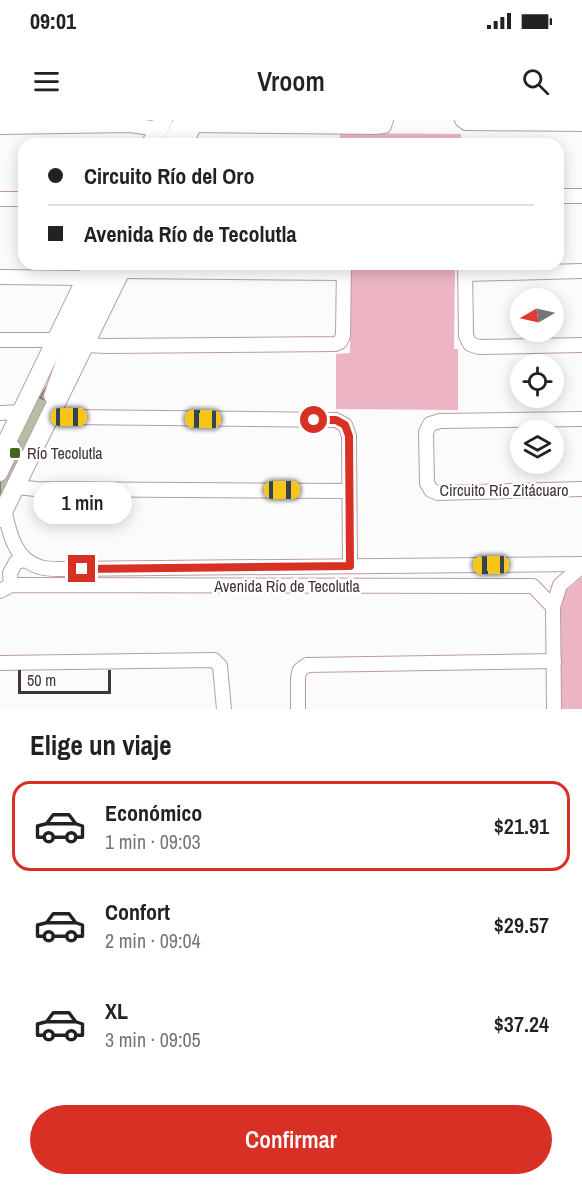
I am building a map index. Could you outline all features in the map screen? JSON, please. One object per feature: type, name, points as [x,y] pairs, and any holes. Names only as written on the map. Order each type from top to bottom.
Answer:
[{"type":"main road","points":[[185,138],[189,122]]},
{"type":"main road","points":[[1,509],[15,487],[85,345],[116,270]]},
{"type":"main road","points":[[0,456],[22,412],[62,346],[90,271]]},
{"type":"street","points":[[0,127],[130,125],[161,134],[189,122],[375,127],[384,126],[386,120]]},
{"type":"street","points":[[462,120],[466,123],[582,124]]},
{"type":"street","points":[[564,196],[582,196]]},
{"type":"street","points":[[0,199],[18,199]]},
{"type":"street","points":[[0,474],[62,346],[115,270]]},
{"type":"street","points":[[85,345],[335,344],[340,342],[343,336],[344,270]]},
{"type":"street","points":[[466,270],[466,336],[470,344],[479,347],[582,345]]},
{"type":"street","points":[[524,270],[582,271]]},
{"type":"street","points":[[0,277],[90,271]]},
{"type":"street","points":[[0,340],[62,346]]},
{"type":"street","points":[[26,560],[16,549],[1,509],[54,390],[62,346]]},
{"type":"street","points":[[0,412],[22,412]]},
{"type":"street","points":[[50,414],[69,417],[336,420],[345,425],[349,436],[350,566]]},
{"type":"street","name":"Circuito Río Zitácuaro","points":[[582,419],[440,421],[430,424],[426,432],[427,483],[431,490],[438,492],[582,489]]},
{"type":"street","points":[[15,487],[349,491]]},
{"type":"street","name":"Avenida Río de Tecolutla","points":[[553,606],[533,586],[5,588],[16,562],[26,560],[39,567],[60,569],[582,565]]},
{"type":"street","points":[[554,709],[553,606],[561,585],[582,565]]},
{"type":"street","points":[[0,663],[214,660],[220,666],[224,709]]},
{"type":"street","points":[[298,709],[298,677],[300,670],[307,665],[554,661]]},
{"type":"shaded area","points":[[340,133],[461,134],[461,138],[340,138]]},
{"type":"shaded area","points":[[351,270],[455,270],[454,349],[458,349],[458,410],[336,409],[336,354],[350,353]]},
{"type":"shaded area","points":[[582,577],[582,709],[560,709],[559,610],[563,593]]},
{"type":"building","points":[[46,387],[51,390],[45,403],[39,400]]},
{"type":"building","points":[[37,396],[49,402],[0,501],[0,471]]},
{"type":"place","name":"Río Tecolutla","points":[[15,453]]},
{"type":"route","points":[[82,569],[350,566],[349,436],[345,425],[336,420],[314,420]]}]
